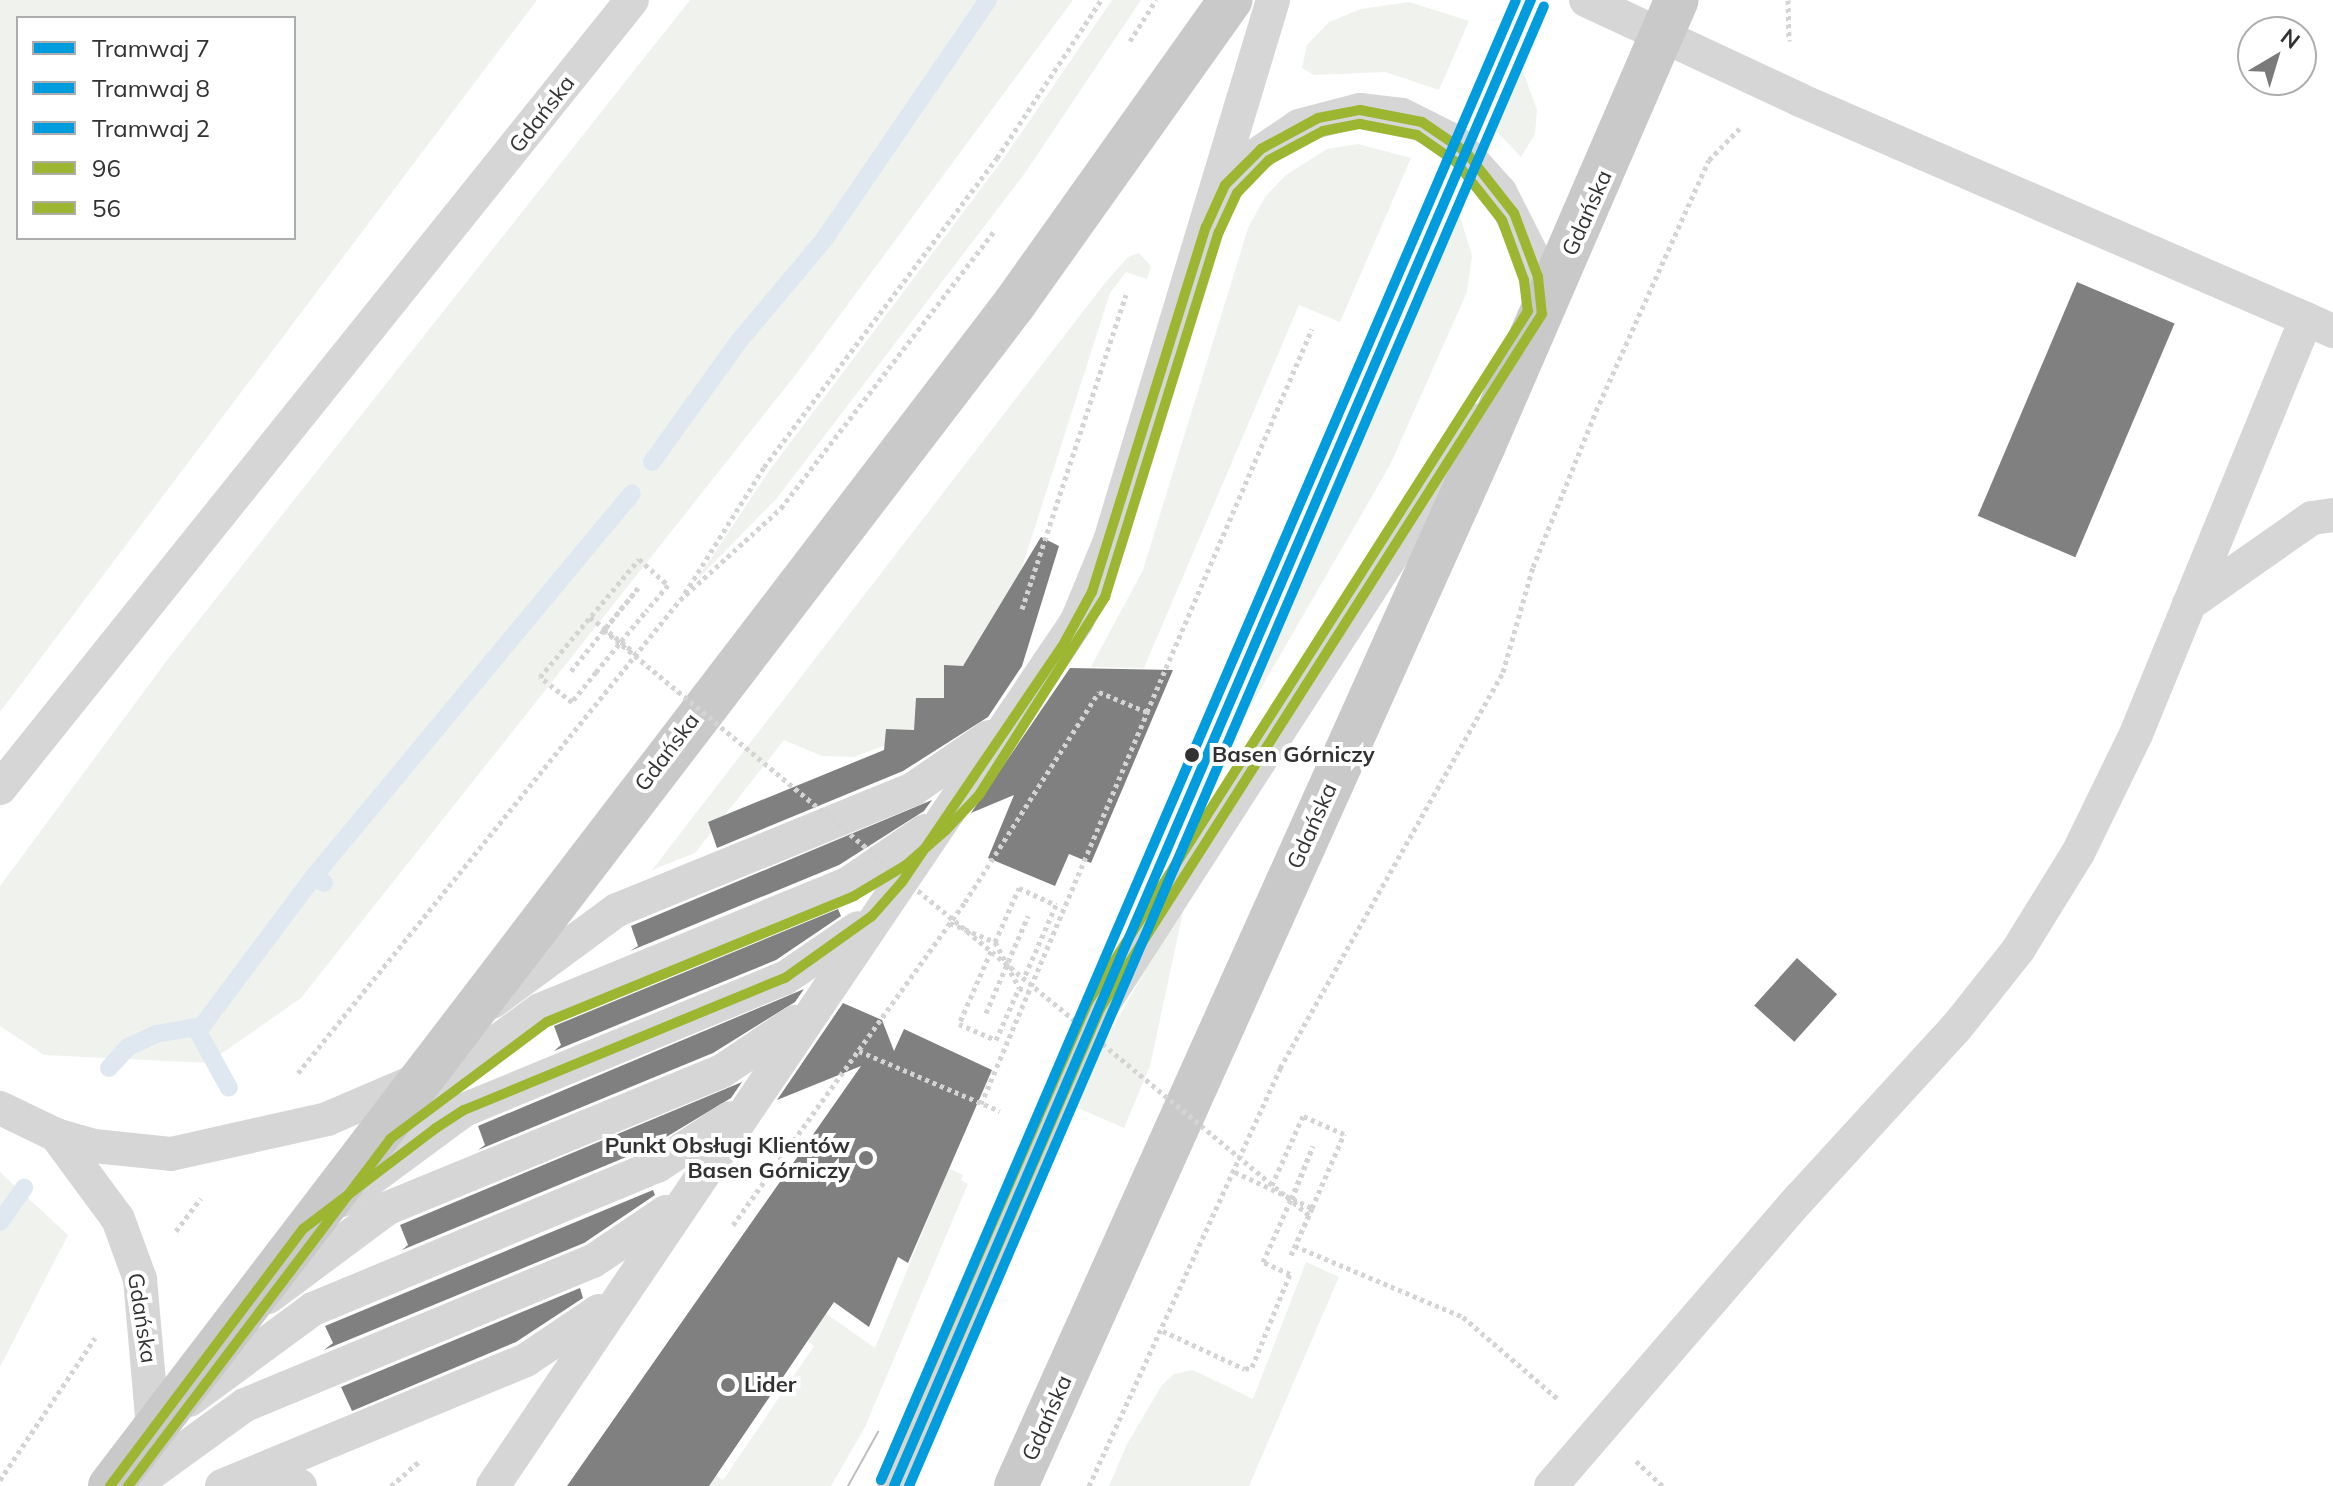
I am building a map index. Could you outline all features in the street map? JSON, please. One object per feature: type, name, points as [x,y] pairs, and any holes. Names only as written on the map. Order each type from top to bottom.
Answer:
[{"type":"main road","name":"Gdańska","points":[[110,1486],[228,1327],[1015,303],[1230,0]]},
{"type":"main road","name":"Gdańska","points":[[1016,1486],[1542,314],[1670,17]]},
{"type":"lane","name":"Gdańska","points":[[0,788],[632,0]]},
{"type":"lane","points":[[493,1486],[1030,693],[1092,592],[1273,0]]},
{"type":"lane","points":[[1551,1486],[1956,1028],[2018,950],[2102,807],[2189,604],[2320,325],[1768,85],[1670,17],[1586,0]]},
{"type":"lane","points":[[894,1486],[1100,1009],[1501,385],[1542,314],[1533,257],[1500,192],[1454,141],[1402,115],[1350,111],[1299,126],[1261,149],[1225,185],[1206,227]]},
{"type":"lane","points":[[2189,604],[2312,518],[2333,515]]},
{"type":"lane","points":[[456,1030],[617,910],[934,777],[990,737],[1030,693]]},
{"type":"lane","points":[[380,1129],[540,1010],[860,877],[917,839],[967,787]]},
{"type":"lane","points":[[303,1229],[464,1110],[805,967],[861,925],[902,882]]},
{"type":"lane","points":[[228,1327],[388,1208],[742,1060],[798,1020],[839,975]]},
{"type":"lane","points":[[153,1428],[313,1309],[678,1156],[733,1115],[774,1070]]},
{"type":"lane","name":"Gdańska","points":[[0,1108],[56,1135],[132,1153],[171,1154],[245,1141],[327,1119],[418,1080]]},
{"type":"lane","name":"Gdańska","points":[[56,1135],[118,1219],[140,1279],[153,1428]]},
{"type":"lane","points":[[133,1486],[259,1398],[604,1255],[660,1218],[710,1165]]},
{"type":"lane","points":[[222,1486],[537,1354],[593,1317],[643,1264]]},
{"type":"lane","points":[[236,1486],[300,1486]]},
{"type":"path","points":[[680,600],[764,467],[997,158],[1101,0]]},
{"type":"path","points":[[1126,46],[1156,0]]},
{"type":"path","points":[[1089,1486],[1163,1331],[1280,1068],[1503,672],[1533,567],[1596,411],[1709,160],[1739,131],[1787,55],[1788,0]]},
{"type":"path","points":[[0,1480],[140,1279],[245,1141],[635,653],[680,600],[781,508],[1003,220]]},
{"type":"path","points":[[1016,620],[1031,589],[1126,295]]},
{"type":"path","points":[[981,1104],[1312,329]]},
{"type":"path","points":[[639,559],[668,585],[572,702],[540,677],[590,617],[639,559]]},
{"type":"path","points":[[571,671],[638,588]]},
{"type":"path","points":[[590,617],[1007,965],[1272,1185],[1291,1199],[1309,1215],[1291,1255],[1295,1246],[1312,1208],[1344,1134],[1303,1116],[1272,1185]]},
{"type":"path","points":[[604,629],[635,653]]},
{"type":"path","points":[[730,1230],[950,923],[1099,692],[1147,712]]},
{"type":"path","points":[[793,799],[819,789]]},
{"type":"path","points":[[995,942],[1019,888],[1056,905],[1024,978]]},
{"type":"path","points":[[986,1013],[1028,916]]},
{"type":"path","points":[[950,923],[995,942],[1019,988],[1029,992]]},
{"type":"path","points":[[991,951],[959,1024],[996,1040],[1019,988]]},
{"type":"path","points":[[859,1051],[1000,1111]]},
{"type":"path","points":[[1163,1331],[1245,1369],[1252,1367],[1290,1274],[1263,1262],[1313,1146]]},
{"type":"path","points":[[1235,1172],[1312,1208]]},
{"type":"path","points":[[1295,1246],[1463,1317],[1538,1386],[1600,1428],[1663,1486]]},
{"type":"shaded area","points":[[0,0],[537,0],[0,712]]},
{"type":"shaded area","points":[[690,0],[1073,0],[797,373],[301,998],[208,1063],[44,1055],[0,1026],[0,886],[168,659]]},
{"type":"shaded area","points":[[1112,0],[1141,0],[1025,173],[777,498],[696,581],[769,471],[1004,158]]},
{"type":"shaded area","points":[[1409,2],[1469,21],[1439,90],[1385,72],[1314,75],[1302,68],[1307,45],[1329,22],[1361,9]]},
{"type":"shaded area","points":[[1519,60],[1537,110],[1535,134],[1521,157],[1490,125]]},
{"type":"shaded area","points":[[1358,144],[1411,158],[1340,322],[1299,305],[1144,668],[1091,667],[1143,570],[1248,228],[1265,197],[1286,175],[1327,149]]},
{"type":"shaded area","points":[[1456,203],[1472,256],[1467,292],[1390,465],[1207,782]]},
{"type":"shaded area","points":[[1139,253],[1151,266],[1147,279],[1126,272],[1110,293],[1017,583],[935,716],[906,737],[854,757],[822,756],[784,740],[695,853],[652,870],[1105,283],[1128,257]]},
{"type":"shaded area","points":[[1183,912],[1150,1066],[1124,1128],[1069,1104],[1178,913]]},
{"type":"shaded area","points":[[949,1168],[963,1175],[961,1180],[968,1184],[865,1427],[831,1486],[612,1486],[661,1438],[723,1480],[814,1346],[775,1318],[794,1291],[875,1348]]},
{"type":"shaded area","points":[[0,1172],[68,1235],[0,1367]]},
{"type":"shaded area","points":[[1306,1262],[1339,1277],[1249,1486],[1109,1486],[1127,1444],[1162,1385],[1174,1374],[1193,1370],[1253,1399]]},
{"type":"building","points":[[2077,282],[2175,323],[2075,557],[1978,516]]},
{"type":"building","points":[[1041,537],[1059,546],[1022,666],[988,717],[903,771],[717,848],[708,822],[884,750],[886,729],[914,730],[916,698],[944,698],[944,665],[963,666]]},
{"type":"building","points":[[1070,668],[1173,670],[1091,863],[1069,854],[1055,886],[988,858],[1014,795],[971,813]]},
{"type":"building","points":[[932,800],[924,811],[839,865],[630,951],[638,946],[631,926]]},
{"type":"building","points":[[838,909],[841,916],[776,960],[554,1051],[561,1045],[554,1026]]},
{"type":"building","points":[[1797,958],[1837,994],[1794,1042],[1754,1006]]},
{"type":"building","points":[[804,989],[795,1002],[713,1053],[478,1150],[485,1145],[478,1126]]},
{"type":"building","points":[[843,1003],[882,1020],[894,1051],[904,1029],[992,1070],[908,1263],[898,1257],[869,1327],[834,1302],[709,1486],[567,1486],[861,1066],[777,1100]]},
{"type":"building","points":[[742,1082],[731,1098],[648,1148],[402,1250],[408,1245],[400,1225]]},
{"type":"building","points":[[653,1190],[655,1195],[584,1243],[324,1350],[333,1343],[325,1326]]},
{"type":"building","points":[[580,1288],[583,1298],[516,1342],[352,1411],[341,1387]]},
{"type":"waterway","points":[[652,462],[739,341],[823,241],[988,0]]},
{"type":"waterway","points":[[315,875],[632,493]]},
{"type":"waterway","points":[[109,1068],[128,1047],[156,1034],[202,1026],[315,875],[324,883]]},
{"type":"waterway","points":[[196,1028],[229,1088]]},
{"type":"waterway","points":[[0,1222],[24,1188]]},
{"type":"tram line","name":"2","points":[[881,1480],[1516,0]]},
{"type":"tram line","name":"7","points":[[894,1486],[1531,0]]},
{"type":"tram line","name":"8","points":[[909,1486],[1544,6]]},
{"type":"tram line","points":[[848,1486],[878,1432]]},
{"type":"transit line","name":"96","points":[[110,1486],[303,1229],[436,1128],[464,1110],[785,978],[872,916],[902,882],[1062,647],[1092,592],[1206,227],[1225,185],[1261,149],[1318,118],[1360,110],[1422,122],[1466,152],[1514,213],[1538,277],[1542,314],[1100,1009],[894,1486]]},
{"type":"transit line","name":"56","points":[[128,1486],[390,1139],[547,1022],[854,896],[906,865],[945,831],[979,795],[1105,597],[1219,232],[1237,193],[1269,160],[1323,131],[1360,124],[1417,135],[1456,162],[1502,220],[1524,280],[1528,311],[1088,1002],[881,1480]]},
{"type":"place","name":"Basen Górniczy","points":[[1192,755]]},
{"type":"place","name":"Punkt Obsługi Klientów Basen Górniczy","points":[[866,1158]]},
{"type":"place","name":"Lider","points":[[728,1385]]}]
